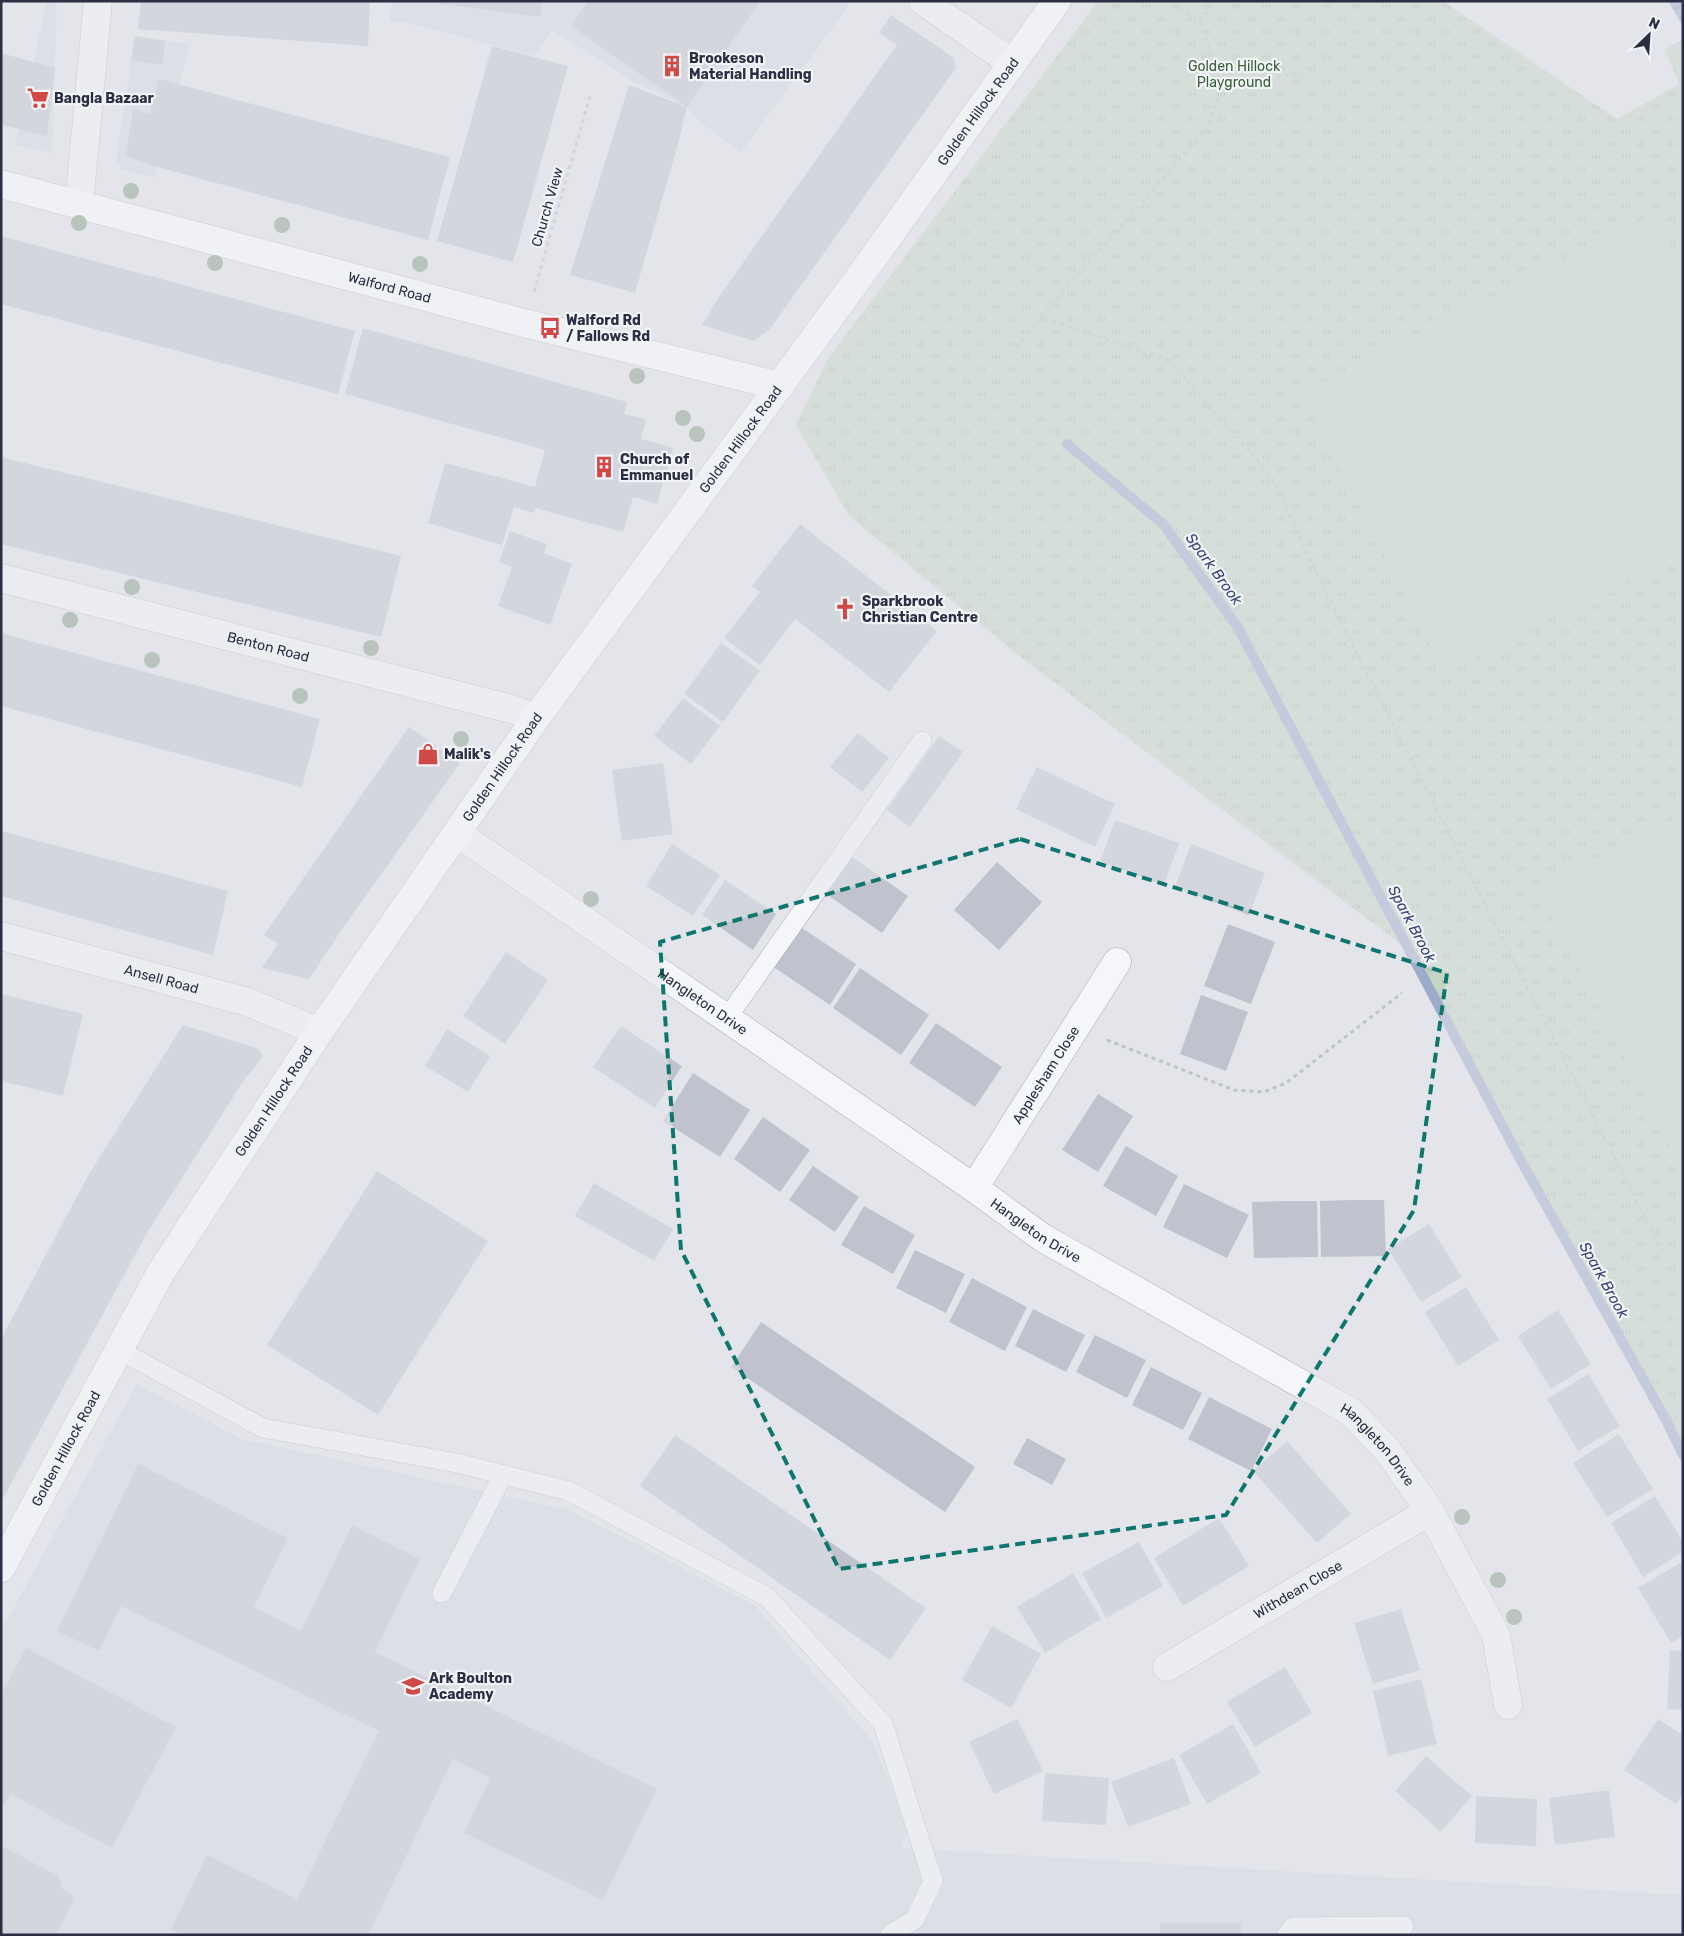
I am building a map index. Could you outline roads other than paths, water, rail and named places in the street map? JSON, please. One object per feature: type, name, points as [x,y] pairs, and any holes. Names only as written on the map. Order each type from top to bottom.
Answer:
[{"type":"main road","name":"Golden Hillock Road","points":[[1,1568],[161,1272],[318,1032],[536,718],[780,386],[1057,1]]},
{"type":"main road","name":"Walford Road","points":[[1,184],[524,323],[780,386]]},
{"type":"street","points":[[79,205],[98,1]]},
{"type":"street","points":[[923,1],[1012,63]]},
{"type":"street","name":"Benton Road","points":[[1,578],[505,708],[536,718]]},
{"type":"street","name":"Hangleton Drive","points":[[457,833],[974,1188],[1043,1238],[1351,1412],[1388,1451],[1430,1511],[1496,1635],[1508,1705]]},
{"type":"street","name":"Ansell Road","points":[[1,936],[248,1002],[318,1032]]},
{"type":"street","name":"Applesham Close","points":[[974,1188],[1117,962]]},
{"type":"street","name":"Withdean Close","points":[[1167,1667],[1430,1511]]},
{"type":"lane","points":[[726,1018],[922,741]]},
{"type":"lane","points":[[119,1350],[263,1428],[457,1463],[568,1491],[767,1596],[883,1724],[933,1881],[915,1919],[890,1935]]},
{"type":"lane","points":[[442,1593],[503,1474]]},
{"type":"lane","points":[[1287,1935],[1293,1927],[1404,1926]]},
{"type":"water","points":[[1668,1],[1683,1],[1683,26]]},
{"type":"waterway","name":"Spark Brook","points":[[1067,444],[1163,524],[1237,626],[1520,1159],[1666,1420],[1683,1455]]},
{"type":"place","name":"Brookeson Material Handling","points":[[672,66]]},
{"type":"place","name":"Bangla Bazaar","points":[[38,98]]},
{"type":"place","name":"Walford Rd / Fallows Rd","points":[[550,328]]},
{"type":"place","name":"Church of Emmanuel","points":[[604,467]]},
{"type":"place","name":"Sparkbrook Christian Centre","points":[[845,609]]},
{"type":"place","name":"Malik's","points":[[428,754]]},
{"type":"place","name":"Ark Boulton Academy","points":[[413,1686]]},
{"type":"park label","name":"Golden Hillock Playground","points":[[1234,74]]}]
